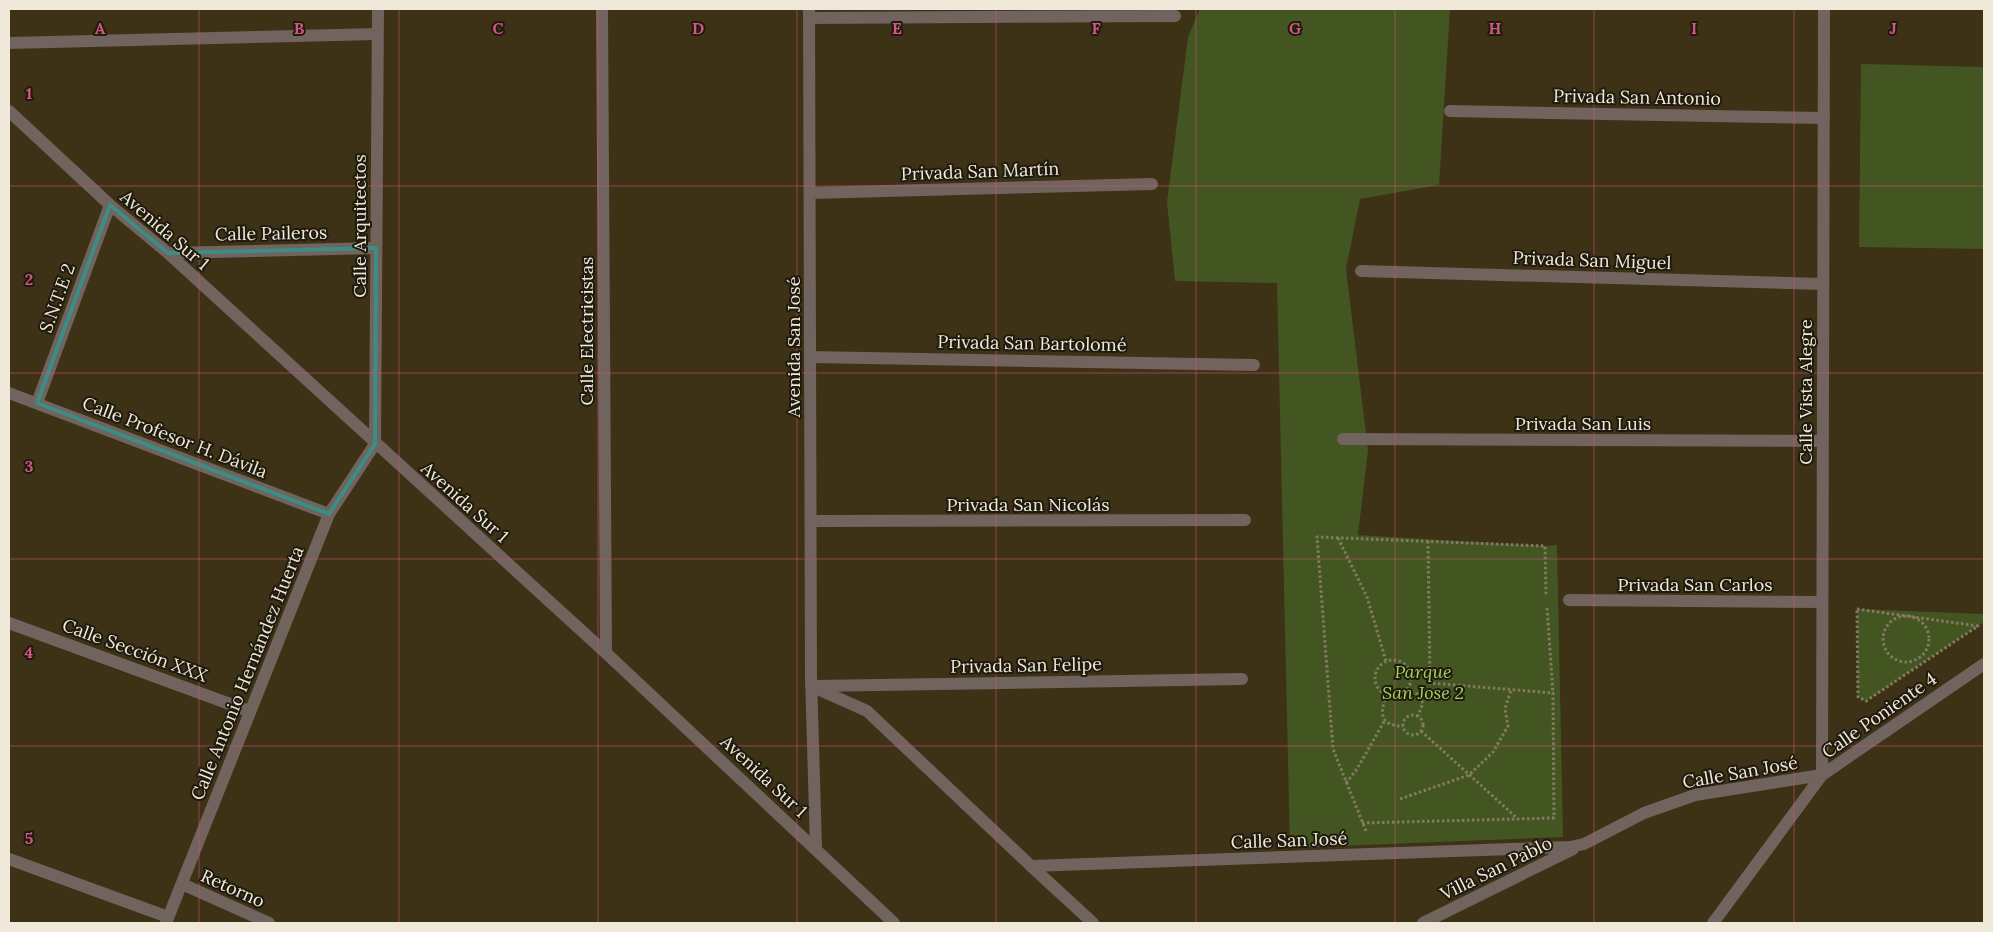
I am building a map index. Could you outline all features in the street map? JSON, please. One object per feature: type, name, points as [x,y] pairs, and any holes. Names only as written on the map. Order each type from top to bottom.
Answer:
[{"type":"street","name":"Calle Arquitectos","points":[[376,444],[378,9]]},
{"type":"street","name":"Calle Electricistas","points":[[602,9],[606,653]]},
{"type":"street","name":"Calle Vista Alegre","points":[[1822,775],[1824,9]]},
{"type":"street","points":[[810,13],[1175,16]]},
{"type":"street","name":"Avenida San José","points":[[810,13],[811,686],[816,848]]},
{"type":"street","points":[[9,43],[377,34]]},
{"type":"street","name":"Avenida Sur 1","points":[[9,111],[110,205],[168,254],[606,653],[894,923]]},
{"type":"street","name":"Privada San Antonio","points":[[1450,111],[1824,118]]},
{"type":"street","name":"Privada San Martín","points":[[810,193],[1152,184]]},
{"type":"street","name":"S.N.T.E 2","points":[[37,403],[110,205]]},
{"type":"street","name":"Calle Paileros","points":[[168,254],[376,248]]},
{"type":"street","name":"Privada San Miguel","points":[[1361,272],[1823,284]]},
{"type":"street","name":"Privada San Bartolomé","points":[[810,357],[1254,365]]},
{"type":"street","name":"Calle Profesor H. Dávila","points":[[9,393],[329,514]]},
{"type":"street","name":"Privada San Luis","points":[[1344,439],[1822,441]]},
{"type":"street","name":"Calle Antonio Hernández Huerta","points":[[167,920],[329,514],[376,444]]},
{"type":"street","name":"Privada San Nicolás","points":[[811,521],[1245,520]]},
{"type":"street","name":"Privada San Carlos","points":[[1569,600],[1822,602]]},
{"type":"street","name":"Calle Sección XXX","points":[[9,623],[250,711]]},
{"type":"street","name":"Calle Poniente 4","points":[[1713,923],[1822,775],[1984,664]]},
{"type":"street","name":"Privada San Felipe","points":[[811,686],[1242,679]]},
{"type":"street","points":[[811,686],[867,711],[1093,923]]},
{"type":"street","name":"Calle San José","points":[[1031,866],[1570,847],[1584,844],[1644,813],[1695,795],[1822,775]]},
{"type":"street","name":"Villa San Pablo","points":[[1423,923],[1584,844]]},
{"type":"street","points":[[9,859],[167,920]]},
{"type":"street","name":"Retorno","points":[[182,884],[269,923]]},
{"type":"path","points":[[1377,854],[1362,823],[1333,749],[1317,537],[1545,546],[1546,597]]},
{"type":"path","points":[[1338,538],[1367,598],[1386,661]]},
{"type":"path","points":[[1428,541],[1430,683],[1553,693]]},
{"type":"path","points":[[1362,823],[1554,818],[1553,693],[1547,607]]},
{"type":"path","points":[[1857,608],[1978,626],[1920,665],[1866,701],[1858,697],[1857,608]]},
{"type":"path","points":[[1907,616],[1922,621],[1929,634],[1928,649],[1917,660],[1902,662],[1889,654],[1883,640],[1884,632],[1892,620],[1907,616]]},
{"type":"path","points":[[1917,660],[1920,665]]},
{"type":"path","points":[[1386,661],[1398,661],[1407,668],[1411,679],[1406,690],[1396,695],[1387,695],[1380,690],[1375,680],[1377,668],[1386,661]]},
{"type":"path","points":[[1406,690],[1417,694],[1423,702],[1418,716]]},
{"type":"path","points":[[1400,799],[1469,775],[1493,752],[1508,726],[1505,710],[1511,690]]},
{"type":"path","points":[[1387,695],[1382,713],[1384,720],[1389,724],[1403,726]]},
{"type":"path","points":[[1412,714],[1418,716],[1423,725],[1419,734],[1412,735],[1406,733],[1403,726],[1406,718],[1412,714]]},
{"type":"path","points":[[1346,783],[1357,768],[1384,720]]},
{"type":"path","points":[[1421,731],[1518,819]]},
{"type":"highlighted area","points":[[110,205],[168,253],[376,248],[375,444],[329,514],[37,403]]},
{"type":"green space","name":"Parque San Jose 2","points":[[1200,9],[1450,9],[1439,185],[1360,199],[1346,269],[1368,450],[1358,535],[1545,546],[1557,545],[1563,837],[1290,848],[1277,283],[1175,281],[1167,202],[1188,37]]},
{"type":"green space","points":[[1861,64],[1984,67],[1984,249],[1859,247]]},
{"type":"green space","points":[[1857,609],[1984,614],[1984,622],[1866,701],[1858,697]]}]
